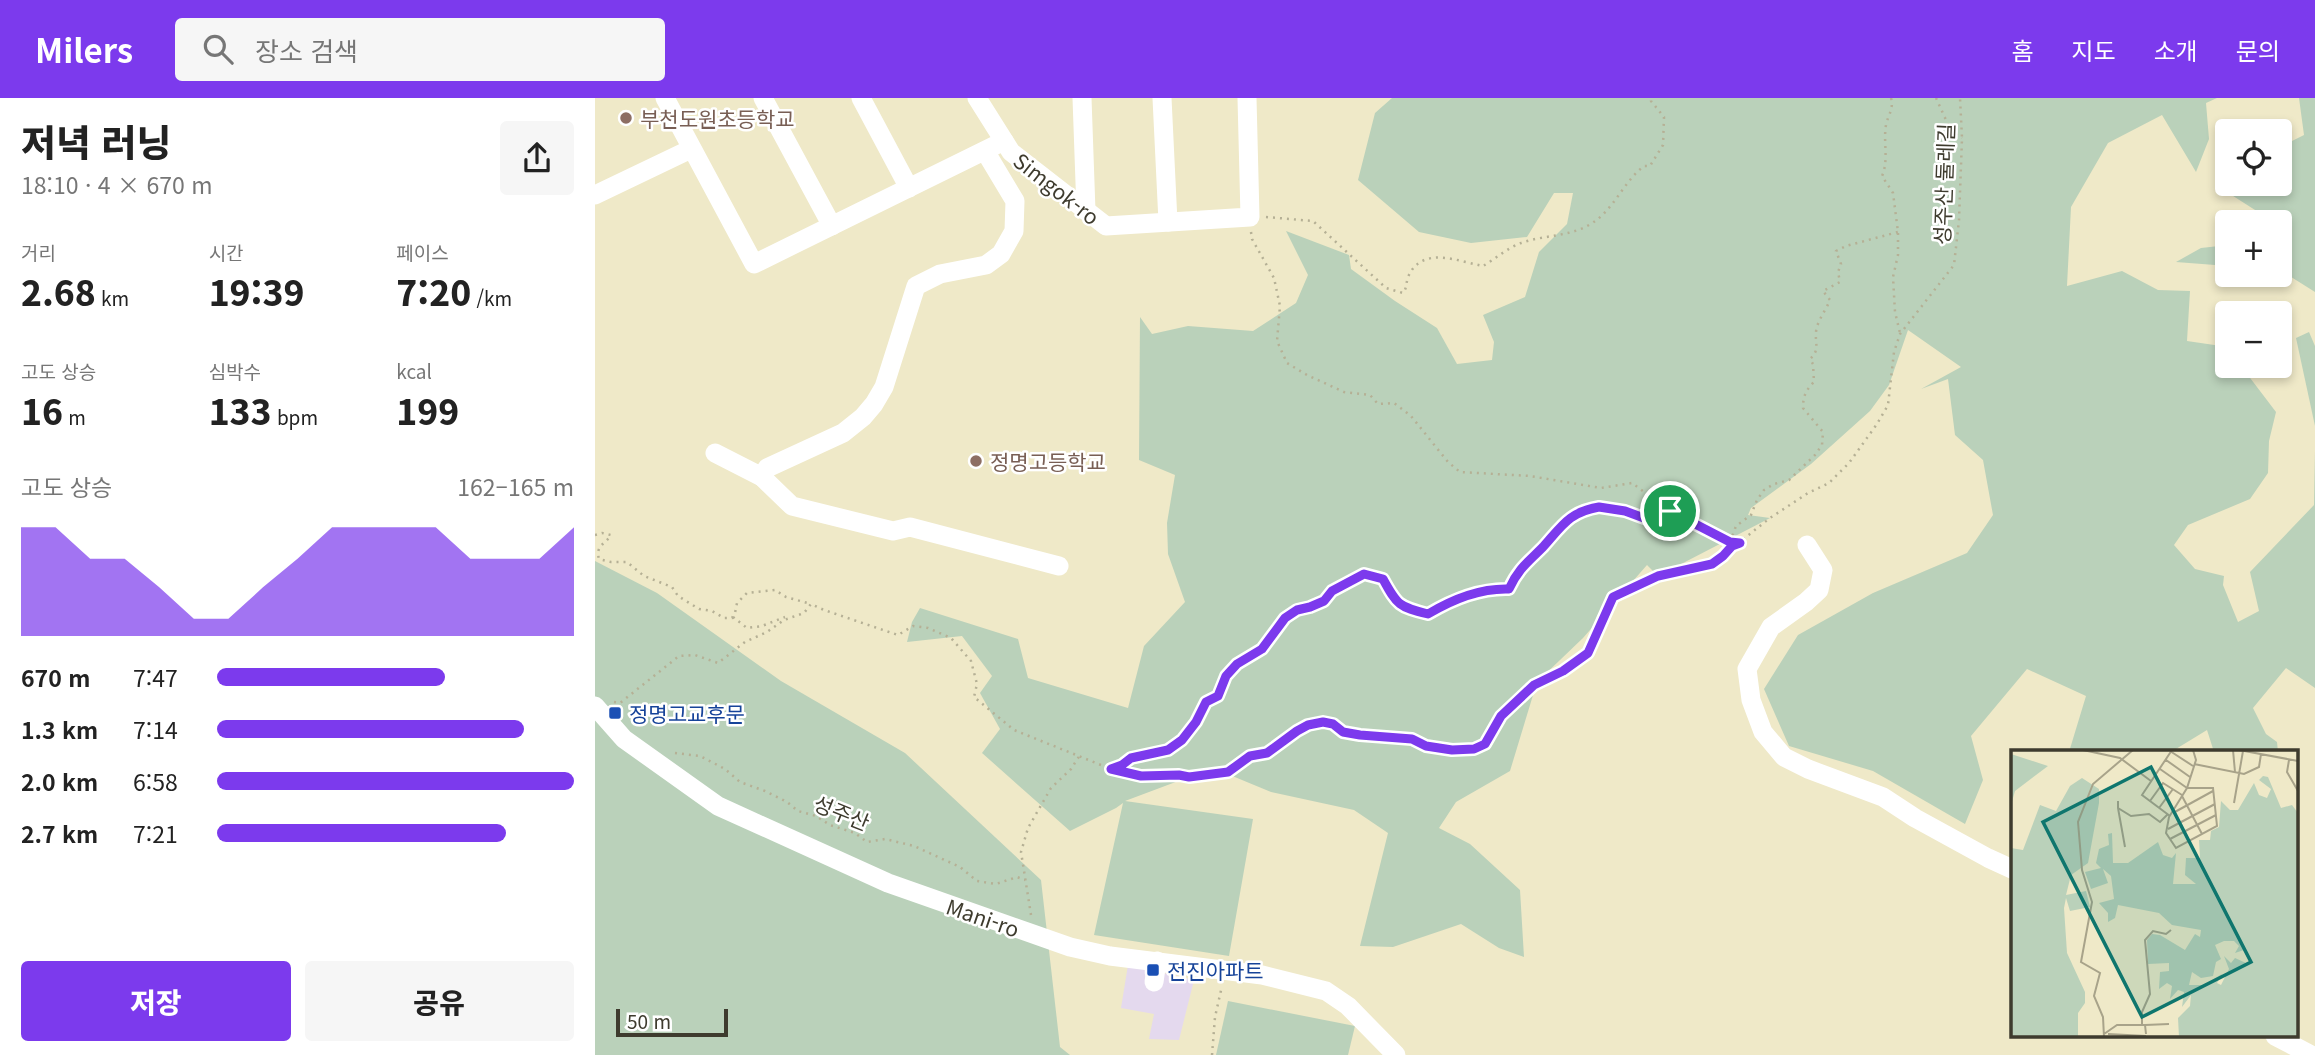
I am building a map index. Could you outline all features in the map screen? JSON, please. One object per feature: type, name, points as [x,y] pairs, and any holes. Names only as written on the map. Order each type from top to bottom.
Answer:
[{"type":"street","points":[[665,98],[754,264],[1004,141]]},
{"type":"street","points":[[763,98],[832,226]]},
{"type":"street","points":[[861,98],[909,188]]},
{"type":"street","name":"Simgok-ro","points":[[977,98],[989,108],[1011,152],[1106,226],[1250,216]]},
{"type":"street","points":[[1083,98],[1086,211]]},
{"type":"street","points":[[1163,98],[1168,222]]},
{"type":"street","points":[[1247,98],[1250,216]]},
{"type":"street","points":[[595,195],[691,149]]},
{"type":"street","points":[[762,477],[767,468],[843,433],[874,404],[884,387],[916,286],[940,274],[986,265],[1001,254],[1014,231],[1015,201],[985,151]]},
{"type":"street","points":[[715,453],[762,477],[793,506],[893,531],[910,527],[1059,566]]},
{"type":"street","points":[[1807,545],[1823,570],[1819,590],[1771,627],[1747,670],[1751,700],[1763,732],[1784,757],[1808,769],[1883,797],[1915,818],[2011,869]]},
{"type":"street","name":"Mani-ro","points":[[601,704],[624,739],[718,806],[888,883],[1070,947],[1110,956],[1262,975],[1326,991],[1348,1006],[1396,1055]]},
{"type":"street","points":[[1154,982],[1157,961]]},
{"type":"street","points":[[2279,1038],[2311,1055]]},
{"type":"path","points":[[1651,98],[1664,117],[1663,145],[1650,166],[1644,166],[1633,174],[1612,207],[1590,225],[1573,232],[1518,244],[1483,266],[1432,256],[1419,262],[1408,278],[1403,293],[1386,288],[1313,221],[1250,216],[1252,239],[1274,278],[1280,306],[1277,341],[1287,363],[1344,392],[1370,395],[1378,404],[1394,403],[1411,416],[1460,472],[1529,476],[1601,488],[1632,483],[1670,511],[1730,542],[1740,543]]},
{"type":"path","points":[[1891,98],[1893,106],[1886,126],[1886,168],[1882,176],[1893,193],[1898,232],[1898,256],[1893,277],[1895,312],[1900,334]]},
{"type":"path","points":[[1936,98],[1951,131],[1962,138]]},
{"type":"path","name":"성주산 둘레길","points":[[811,604],[898,635],[913,626],[928,628],[951,638],[971,660],[977,684],[974,697],[977,702],[1014,730],[1111,769],[1141,776],[1189,777],[1228,772],[1250,756],[1267,753],[1308,725],[1323,722],[1333,724],[1343,732],[1412,739],[1426,746],[1452,750],[1474,749],[1485,744],[1501,716],[1534,685],[1563,671],[1588,653],[1613,597],[1658,576],[1712,564],[1732,546],[1740,543],[1789,505],[1829,483],[1849,463],[1888,405],[1893,352],[1900,334],[1954,265],[1959,220],[1962,138],[1960,98]]},
{"type":"path","points":[[1730,542],[1738,522],[1751,515],[1764,490],[1789,480],[1800,472],[1822,445],[1823,432],[1803,408],[1803,398],[1814,382],[1810,359],[1816,353],[1816,332],[1830,300],[1823,291],[1840,282],[1840,264],[1836,251],[1898,232]]},
{"type":"path","points":[[1111,769],[1131,758],[1168,750],[1182,740],[1196,722],[1206,702],[1218,696],[1226,676],[1237,664],[1262,649],[1285,618],[1297,610],[1324,601],[1332,591],[1364,574],[1383,579],[1392,598],[1409,609],[1428,614],[1450,601],[1493,589],[1509,589],[1517,572],[1562,523],[1583,510],[1599,507],[1625,511],[1652,521],[1670,511]]},
{"type":"path","points":[[595,536],[602,533],[611,535],[600,545],[599,559],[627,562],[643,576],[672,587],[678,596],[699,609],[712,611],[727,619],[733,617]]},
{"type":"path","points":[[601,704],[620,703],[679,656],[695,655],[718,663],[745,642],[789,618],[804,613],[811,604],[770,590],[758,594],[747,593],[737,603],[733,617]]},
{"type":"path","points":[[733,617],[747,628],[762,626],[783,617],[789,618]]},
{"type":"path","name":"성주산","points":[[656,762],[664,752],[700,756],[725,769],[740,782],[787,802],[797,811],[855,833],[867,842],[884,839],[914,846],[960,867],[977,881],[996,884],[1017,877],[1025,880]]},
{"type":"path","points":[[1036,935],[1021,852],[1028,828],[1051,788],[1071,769],[1080,755]]},
{"type":"path","points":[[1212,1055],[1215,1017],[1224,970]]},
{"type":"shaded area","points":[[1128,965],[1194,980],[1179,1040],[1149,1039],[1154,1014],[1121,1008]]},
{"type":"green space","points":[[1392,98],[2217,98],[2206,103],[2209,139],[2196,172],[2162,115],[2108,143],[2071,207],[2067,286],[2122,271],[2158,290],[2190,291],[2187,341],[2215,345],[2215,378],[2250,378],[2276,412],[2269,441],[2268,473],[2250,499],[2188,525],[2174,545],[2195,569],[2224,576],[2223,585],[2238,622],[2259,611],[2250,572],[2314,505],[2315,451],[2315,688],[2286,668],[2253,708],[2266,734],[2277,742],[2278,750],[2213,750],[2207,730],[2174,750],[2070,750],[2086,696],[2027,669],[1971,736],[1983,780],[1965,824],[1873,771],[1789,746],[1764,689],[1798,635],[1873,593],[1967,553],[1993,515],[1983,460],[1955,435],[1948,379],[1921,389],[1961,367],[1908,330],[1889,385],[1870,411],[1811,464],[1751,508],[1748,515],[1770,518],[1658,576],[1647,565],[1583,638],[1537,682],[1510,771],[1456,802],[1439,828],[1470,844],[1520,890],[1524,957],[1499,948],[1461,924],[1393,947],[1360,946],[1388,833],[1354,810],[1271,792],[1213,768],[1125,801],[1253,819],[1229,956],[1094,935],[1123,803],[1070,831],[982,753],[1000,729],[980,693],[992,676],[962,636],[907,642],[912,622],[920,608],[1018,639],[1028,678],[1128,708],[1144,646],[1185,602],[1168,554],[1167,523],[1175,475],[1139,460],[1140,317],[1152,334],[1188,326],[1253,331],[1296,303],[1308,275],[1286,231],[1349,255],[1351,269],[1437,328],[1457,364],[1492,360],[1494,342],[1483,315],[1525,297],[1539,252],[1567,224],[1573,193],[1554,193],[1527,237],[1471,243],[1419,232],[1358,180],[1375,113]]},
{"type":"green space","points":[[2299,98],[2315,98],[2315,292],[2292,278],[2292,210],[2255,210],[2233,196],[2292,196],[2292,141],[2304,135]]},
{"type":"green space","points":[[2215,246],[2215,265],[2176,262],[2201,248]]},
{"type":"green space","points":[[2309,332],[2315,346],[2315,426],[2296,338]]},
{"type":"green space","points":[[595,561],[657,593],[781,681],[905,753],[1041,880],[1060,1047],[1070,1055],[595,1055]]},
{"type":"green space","points":[[1228,1001],[1355,1026],[1348,1055],[1216,1055]]},
{"type":"place","name":"부천도원초등학교","points":[[626,118]]},
{"type":"place","name":"정명고등학교","points":[[976,461]]},
{"type":"place","name":"정명고교후문","points":[[615,713]]},
{"type":"place","name":"전진아파트","points":[[1153,970]]},
{"type":"route","points":[[1599,507],[1625,511],[1652,521],[1670,511],[1730,542],[1740,543],[1732,546],[1712,564],[1658,576],[1613,597],[1588,653],[1563,671],[1534,685],[1517,700],[1501,716],[1485,744],[1474,749],[1452,750],[1426,746],[1412,739],[1343,732],[1333,724],[1323,722],[1308,725],[1267,753],[1250,756],[1228,772],[1212,776],[1141,776],[1111,769],[1131,758],[1168,750],[1182,740],[1196,722],[1206,702],[1218,696],[1226,676],[1237,664],[1262,649],[1285,618],[1297,610],[1324,601],[1332,591],[1350,580],[1364,574],[1383,579],[1392,598],[1409,609],[1428,614],[1450,601],[1493,589],[1509,589],[1517,572],[1562,523],[1583,510],[1599,507]]}]
